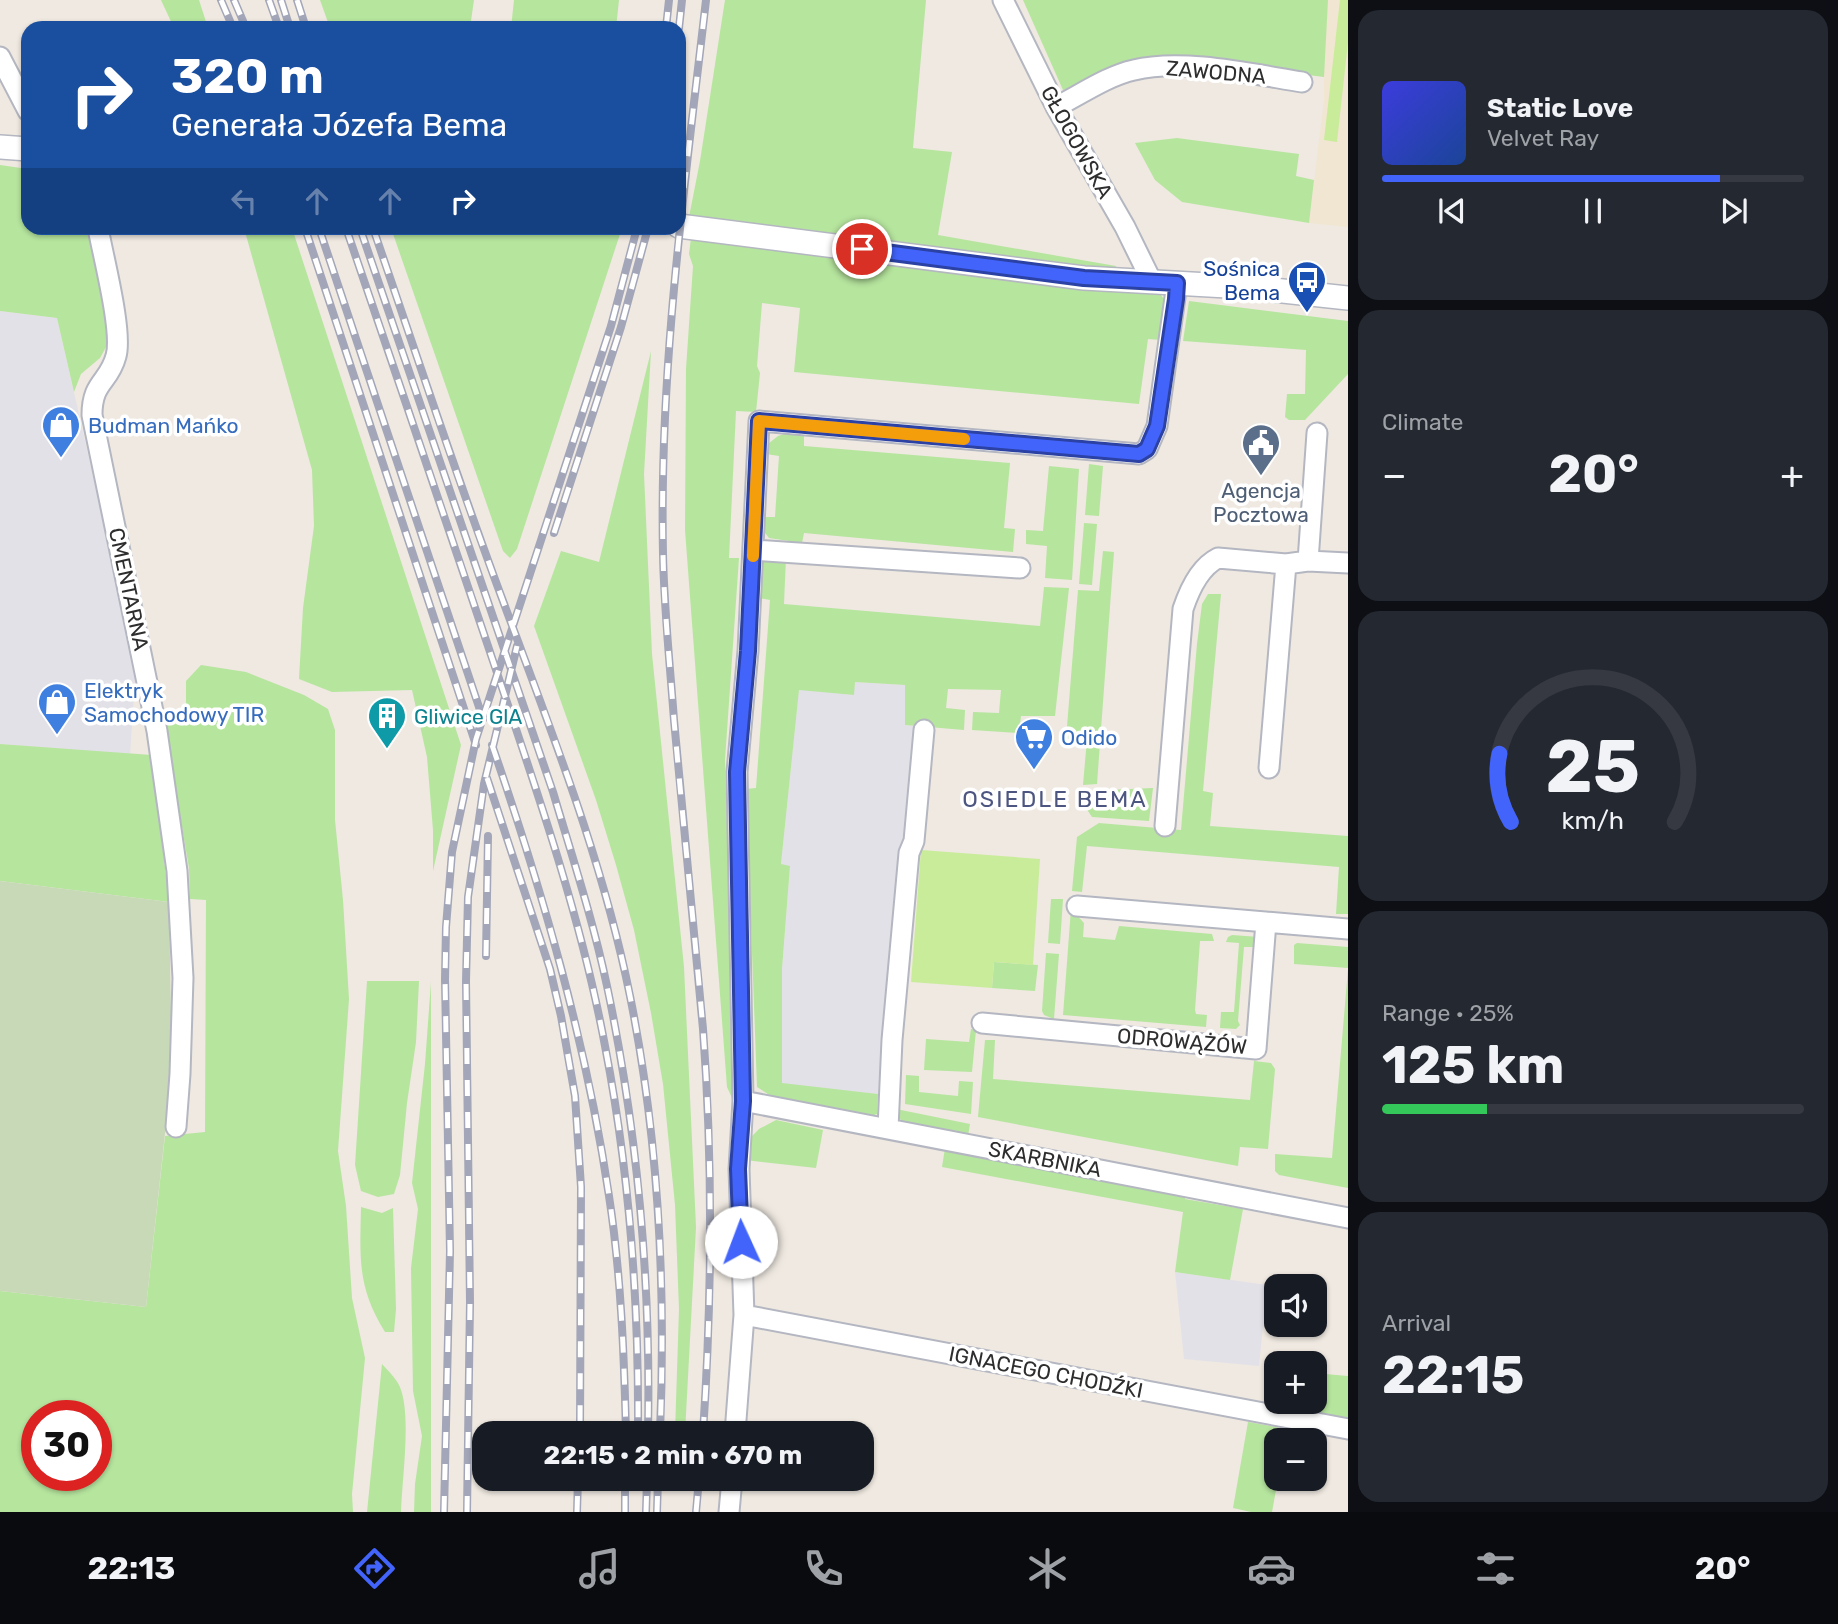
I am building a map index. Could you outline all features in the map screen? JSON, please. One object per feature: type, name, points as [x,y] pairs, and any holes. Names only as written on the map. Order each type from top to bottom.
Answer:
[{"type":"street","name":"GŁOGOWSKA","points":[[1003,0],[1055,107],[1125,227],[1152,282]]},
{"type":"street","points":[[0,57],[21,98]]},
{"type":"street","name":"ZAWODNA","points":[[1055,107],[1115,77],[1132,70],[1151,67],[1222,70],[1301,82]]},
{"type":"street","points":[[0,147],[21,148]]},
{"type":"street","points":[[686,227],[1070,276],[1348,298]]},
{"type":"street","name":"CMENTARNA","points":[[99,235],[118,343],[113,365],[94,392],[92,415],[157,731],[177,871],[183,978],[176,1127]]},
{"type":"street","points":[[737,1421],[744,1315],[738,1169],[743,1101],[737,772],[759,421],[1139,454],[1152,441],[1157,426],[1177,283]]},
{"type":"street","points":[[1308,561],[1317,433]]},
{"type":"street","points":[[753,550],[1020,568]]},
{"type":"street","points":[[1165,826],[1183,609],[1188,594],[1206,566],[1218,558],[1286,565],[1308,561],[1348,563]]},
{"type":"street","points":[[1269,768],[1286,565]]},
{"type":"street","points":[[888,1128],[891,1053],[909,853],[914,841],[924,730]]},
{"type":"street","points":[[1077,906],[1348,929]]},
{"type":"street","name":"ODROWĄŻÓW","points":[[982,1023],[1256,1049],[1266,922]]},
{"type":"street","name":"SKARBNIKA","points":[[743,1101],[1348,1218]]},
{"type":"street","name":"IGNACEGO CHODŹKI","points":[[744,1315],[1348,1429]]},
{"type":"street","points":[[729,1512],[731,1491]]},
{"type":"shaded area","points":[[1328,0],[1348,0],[1348,227],[1309,223],[1324,100],[1324,44]]},
{"type":"shaded area","points":[[0,311],[57,318],[136,664],[130,755],[0,744]]},
{"type":"shaded area","points":[[855,682],[905,685],[905,725],[915,726],[878,1094],[782,1084],[782,969],[790,867],[781,864],[799,689],[853,695]]},
{"type":"shaded area","points":[[1175,1272],[1264,1285],[1259,1366],[1184,1359]]},
{"type":"green space","points":[[161,0],[199,0],[206,21],[171,21]]},
{"type":"green space","points":[[320,0],[474,0],[471,21],[328,21]]},
{"type":"green space","points":[[514,0],[619,0],[617,21],[512,21]]},
{"type":"green space","points":[[725,0],[926,0],[913,148],[952,152],[938,235],[1116,266],[1115,269],[689,217]]},
{"type":"green space","points":[[1023,0],[1328,0],[1324,77],[1194,61],[1063,90]]},
{"type":"green space","points":[[1340,0],[1348,0],[1348,42],[1337,142],[1324,140]]},
{"type":"green space","points":[[1177,138],[1299,154],[1296,176],[1314,180],[1309,223],[1182,202],[1155,180],[1135,143]]},
{"type":"green space","points":[[0,165],[21,168],[21,235],[91,235],[111,338],[100,358],[81,374],[74,392],[57,318],[0,311]]},
{"type":"green space","points":[[246,235],[294,235],[461,745],[433,871],[433,830],[427,757],[412,690],[332,692],[299,679],[303,608],[314,526],[312,470]]},
{"type":"green space","points":[[393,235],[620,235],[517,549],[510,558],[503,551]]},
{"type":"green space","points":[[691,238],[1158,291],[1167,303],[1161,340],[1148,339],[1139,404],[794,372],[800,308],[762,303],[756,412],[736,411],[729,558],[739,558],[725,760],[735,1099],[727,1087],[685,530],[686,369],[693,266],[689,254]]},
{"type":"green space","points":[[1189,301],[1348,321],[1348,374],[1305,420],[1289,420],[1285,417],[1287,394],[1305,394],[1306,350],[1183,341]]},
{"type":"green space","points":[[651,351],[644,474],[652,654],[684,967],[696,1227],[686,1421],[675,1421],[679,1309],[675,1205],[663,1084],[651,1013],[634,930],[616,865],[596,800],[534,626],[561,551],[599,562]]},
{"type":"green space","points":[[790,432],[804,434],[804,446],[1010,463],[1004,528],[1015,529],[1013,552],[804,533],[802,543],[769,538],[762,529],[761,517],[775,517],[779,456],[766,454],[768,444],[778,436]]},
{"type":"green space","points":[[1089,464],[1103,466],[1099,516],[1085,515]]},
{"type":"green space","points":[[1049,466],[1079,469],[1072,580],[1045,578],[1047,546],[1026,544],[1026,530],[1043,531]]},
{"type":"green space","points":[[1084,523],[1097,524],[1092,585],[1079,584]]},
{"type":"green space","points":[[1103,551],[1114,552],[1097,784],[1083,785],[1087,739],[1066,739],[1078,590],[1099,591]]},
{"type":"green space","points":[[761,555],[786,557],[784,604],[1040,626],[1044,587],[1069,588],[1055,716],[1021,716],[1019,733],[972,730],[973,712],[999,713],[1001,690],[948,689],[946,708],[965,710],[964,730],[905,725],[905,685],[855,682],[854,695],[799,690],[781,864],[790,866],[782,969],[782,1083],[878,1094],[877,1114],[871,1116],[771,1096],[757,1087],[746,789],[756,788],[770,600],[759,598]]},
{"type":"green space","points":[[1208,594],[1221,594],[1203,791],[1213,793],[1210,826],[1348,836],[1348,914],[1336,914],[1339,867],[1087,846],[1082,892],[1072,891],[1077,837],[1099,823],[1181,830],[1197,644],[1202,604]]},
{"type":"green space","points":[[201,665],[246,672],[304,695],[328,709],[335,730],[335,820],[349,999],[338,1151],[346,1206],[352,1298],[365,1358],[352,1494],[353,1512],[0,1512],[0,1291],[146,1307],[165,1136],[205,1132],[206,900],[190,899],[189,868],[163,715],[186,709],[186,681]]},
{"type":"green space","points":[[0,744],[152,755],[169,902],[0,881]]},
{"type":"green space","points":[[1153,788],[1149,821],[1092,817],[1082,802],[1085,791]]},
{"type":"green space","points":[[921,850],[1040,859],[1033,965],[994,962],[992,988],[911,982]]},
{"type":"green space","points":[[0,881],[169,902],[172,1070],[146,1307],[0,1291]]},
{"type":"green space","points":[[1051,899],[1063,899],[1060,944],[1048,943]]},
{"type":"green space","points":[[1071,909],[1084,923],[1083,937],[1115,940],[1119,926],[1212,934],[1214,941],[1200,941],[1195,1010],[1196,1014],[1207,1015],[1206,1027],[1063,1015]]},
{"type":"green space","points":[[1232,935],[1259,937],[1258,947],[1244,947],[1238,1021],[1240,1025],[1236,1029],[1220,1028],[1221,1012],[1234,1012],[1239,943],[1226,942]]},
{"type":"green space","points":[[1297,943],[1348,947],[1348,968],[1294,964],[1294,945]]},
{"type":"green space","points":[[1046,953],[1059,954],[1054,1019],[1044,1015],[1042,1011]]},
{"type":"green space","points":[[994,962],[1038,965],[1035,991],[992,988]]},
{"type":"green space","points":[[1348,969],[1348,1188],[1279,1175],[1275,1171],[1275,1154],[1332,1158]]},
{"type":"green space","points":[[367,981],[419,981],[416,1042],[400,1175],[394,1194],[378,1197],[361,1191],[355,1165]]},
{"type":"green space","points":[[431,982],[431,1512],[414,1512],[422,1436],[413,1391],[411,1268],[418,1209],[412,1183]]},
{"type":"green space","points":[[971,1029],[976,1030],[972,1072],[924,1070],[926,1039],[969,1042]]},
{"type":"green space","points":[[985,1040],[995,1040],[993,1079],[1250,1100],[1254,1061],[1271,1063],[1275,1069],[1268,1149],[1240,1147],[1238,1166],[978,1117]]},
{"type":"green space","points":[[906,1075],[919,1076],[919,1092],[958,1096],[959,1081],[973,1082],[971,1114],[905,1104]]},
{"type":"green space","points":[[896,1109],[970,1124],[968,1136],[902,1121]]},
{"type":"green space","points":[[776,1120],[823,1130],[816,1168],[745,1160],[746,1142],[759,1129]]},
{"type":"green space","points":[[945,1148],[1243,1209],[1230,1280],[1175,1272],[1183,1212],[942,1167]]},
{"type":"green space","points":[[361,1207],[382,1213],[393,1208],[396,1309],[394,1332],[385,1332],[369,1301],[365,1286],[361,1257]]},
{"type":"green space","points":[[382,1364],[398,1383],[404,1402],[406,1433],[401,1512],[367,1512]]},
{"type":"green space","points":[[1327,1374],[1348,1376],[1348,1419],[1321,1414],[1327,1414]]},
{"type":"green space","points":[[1248,1422],[1281,1428],[1264,1428],[1264,1491],[1276,1491],[1272,1512],[1251,1512],[1233,1508]]},
{"type":"railway","points":[[221,0],[230,21]]},
{"type":"railway","points":[[234,0],[243,21]]},
{"type":"railway","points":[[269,0],[276,21]]},
{"type":"railway","points":[[281,0],[288,21]]},
{"type":"railway","points":[[297,0],[304,21]]},
{"type":"railway","points":[[667,21],[669,0]]},
{"type":"railway","points":[[680,21],[682,0]]},
{"type":"railway","points":[[686,172],[706,0]]},
{"type":"railway","points":[[307,235],[476,745]]},
{"type":"railway","points":[[321,235],[483,719]]},
{"type":"railway","points":[[348,235],[538,797],[583,945],[614,1094],[627,1191],[635,1287],[638,1421]]},
{"type":"railway","points":[[362,235],[553,792],[601,961],[627,1097],[640,1208],[645,1264],[648,1421]]},
{"type":"railway","points":[[375,235],[469,508],[574,796],[619,945],[640,1050],[654,1159],[661,1268],[660,1421]]},
{"type":"railway","points":[[444,1512],[450,1251],[445,979],[452,852],[476,739],[611,326],[635,235]]},
{"type":"railway","points":[[554,533],[621,327],[646,235]]},
{"type":"railway","points":[[679,235],[665,415],[663,554],[677,759],[703,1029],[708,1130],[710,1281],[704,1421]]},
{"type":"railway","points":[[467,1512],[470,1302],[466,981],[468,897],[484,784],[517,646]]},
{"type":"railway","points":[[492,745],[529,856],[561,968],[588,1081],[613,1225],[623,1344],[626,1421]]},
{"type":"railway","points":[[487,778],[550,969],[575,1096],[581,1187],[580,1421]]},
{"type":"railway","points":[[486,956],[488,836]]},
{"type":"railway","points":[[577,1512],[578,1491]]},
{"type":"railway","points":[[625,1491],[625,1512]]},
{"type":"railway","points":[[646,1512],[647,1491]]},
{"type":"railway","points":[[657,1512],[658,1491]]},
{"type":"railway","points":[[696,1512],[698,1491]]},
{"type":"slow traffic","points":[[753,556],[759,421],[964,439]]},
{"type":"place","name":"Sośnica Bema","points":[[1307,314]]},
{"type":"place","name":"Budman Mańko","points":[[61,459]]},
{"type":"place","name":"Agencja Pocztowa","points":[[1261,477]]},
{"type":"place","name":"Elektryk Samochodowy TIR","points":[[57,736]]},
{"type":"place","name":"Gliwice GlA","points":[[387,750]]},
{"type":"place","name":"Odido","points":[[1034,771]]},
{"type":"district","name":"OSIEDLE BEMA","points":[[1055,799]]},
{"type":"route","points":[[741,1242],[738,1169],[743,1101],[737,772],[748,651],[759,421],[1139,454],[1147,449],[1157,426],[1176,299],[1177,283],[1084,278],[862,249]]}]
